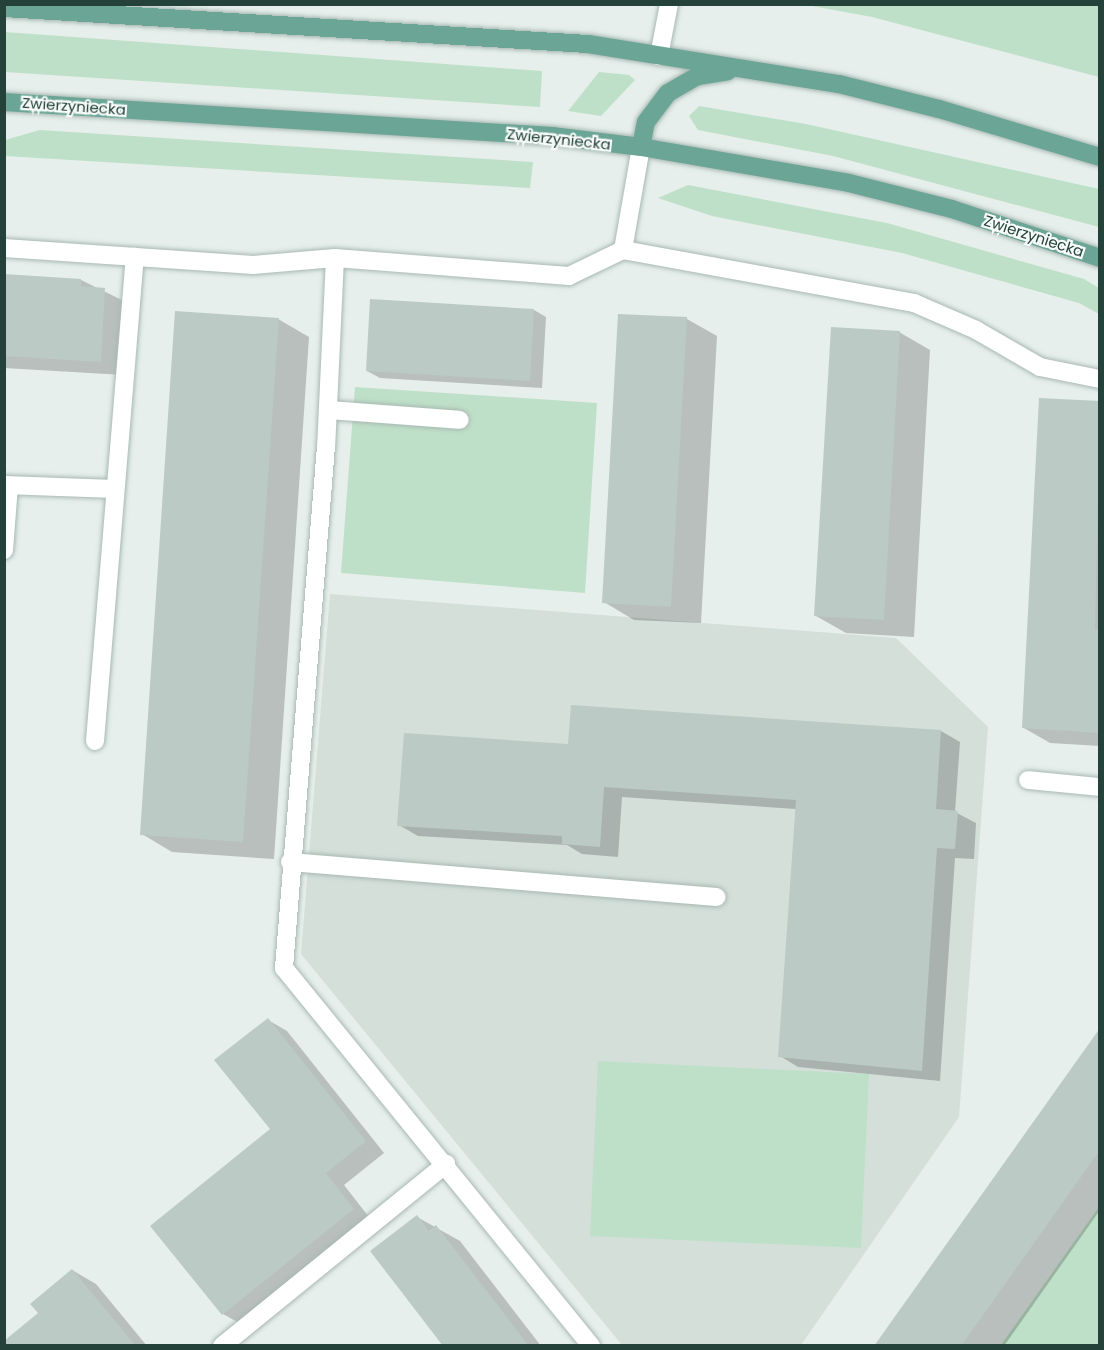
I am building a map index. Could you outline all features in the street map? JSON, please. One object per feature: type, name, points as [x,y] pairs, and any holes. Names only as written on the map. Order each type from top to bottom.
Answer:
[{"type":"main road","points":[[4,8],[588,44],[839,84],[939,109],[1100,157]]},
{"type":"main road","points":[[641,147],[646,122],[668,93],[698,76],[747,68]]},
{"type":"main road","name":"Zwierzyniecka","points":[[4,102],[552,136],[641,147],[849,183],[952,209],[1100,258]]},
{"type":"street","points":[[659,56],[669,4]]},
{"type":"street","points":[[623,250],[641,147]]},
{"type":"street","points":[[4,248],[253,265],[335,258],[568,276],[623,250],[914,303],[976,330],[1041,367],[1100,379]]},
{"type":"street","points":[[95,741],[135,257]]},
{"type":"street","points":[[335,258],[328,410],[290,862],[284,968],[446,1164],[591,1346]]},
{"type":"street","points":[[328,410],[460,420]]},
{"type":"street","points":[[4,550],[7,485],[115,489]]},
{"type":"street","points":[[1028,780],[1100,786]]},
{"type":"street","points":[[290,862],[717,897]]},
{"type":"street","points":[[222,1346],[446,1164]]},
{"type":"shaded area","points":[[330,594],[896,638],[988,727],[959,1117],[801,1345],[622,1345],[301,954]]},
{"type":"green space","points":[[807,5],[1099,5],[1099,77],[872,17]]},
{"type":"green space","points":[[5,32],[542,71],[540,107],[5,72]]},
{"type":"green space","points":[[599,72],[629,75],[635,80],[601,116],[568,111]]},
{"type":"green space","points":[[699,106],[806,124],[1099,189],[1099,227],[833,156],[698,130],[689,116]]},
{"type":"green space","points":[[40,130],[533,162],[530,188],[5,156],[5,140]]},
{"type":"green space","points":[[688,185],[887,223],[1084,279],[1099,288],[1099,314],[1079,303],[902,253],[712,216],[658,198]]},
{"type":"green space","points":[[355,387],[597,403],[585,593],[341,573]]},
{"type":"green space","points":[[598,1061],[869,1074],[861,1248],[590,1236]]},
{"type":"green space","points":[[1099,1207],[1099,1345],[1001,1345]]},
{"type":"building","points":[[4,274],[81,279],[81,286],[105,288],[101,362],[4,356]]},
{"type":"building","points":[[370,299],[534,309],[530,381],[366,371]]},
{"type":"building","points":[[175,311],[279,318],[243,842],[140,835]]},
{"type":"building","points":[[618,314],[687,317],[671,607],[602,603]]},
{"type":"building","points":[[831,327],[900,331],[884,620],[814,616]]},
{"type":"building","points":[[1039,398],[1100,401],[1095,629],[1100,630],[1100,733],[1022,728]]},
{"type":"building","points":[[571,705],[941,730],[936,809],[958,811],[955,849],[937,848],[922,1071],[778,1057],[796,800],[604,787],[600,847],[562,844],[562,836],[397,826],[404,733],[568,744]]},
{"type":"building","points":[[268,1018],[366,1141],[326,1173],[354,1209],[222,1315],[150,1226],[270,1129],[214,1060]]},
{"type":"building","points":[[1100,1028],[1100,1150],[961,1346],[874,1346]]},
{"type":"building","points":[[417,1215],[429,1231],[436,1225],[529,1346],[443,1346],[370,1251]]},
{"type":"building","points":[[72,1269],[136,1346],[4,1346],[4,1341],[38,1313],[30,1304]]}]
